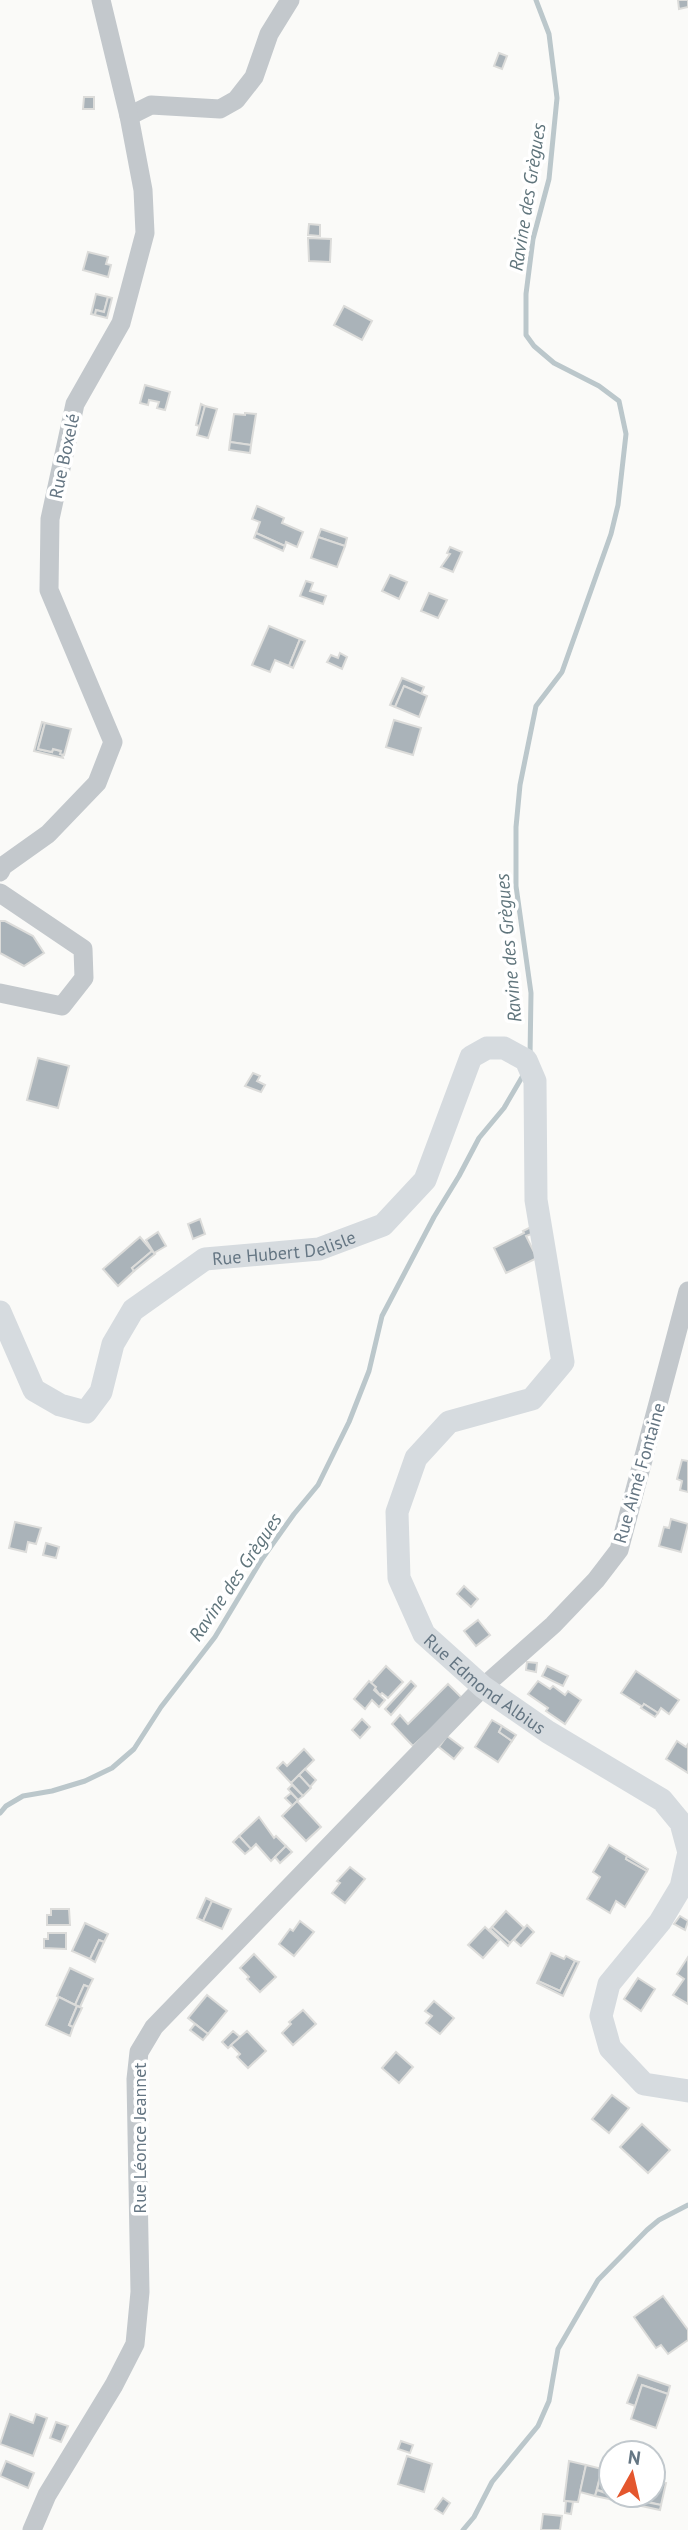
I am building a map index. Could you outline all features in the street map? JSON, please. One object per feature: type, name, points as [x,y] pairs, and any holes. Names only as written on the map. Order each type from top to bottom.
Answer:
[{"type":"main road","name":"Rue Edmond Albius","points":[[471,1057],[486,1048],[504,1048],[526,1060],[536,1081],[536,1200],[563,1362],[532,1399],[449,1422],[416,1458],[397,1512],[399,1578],[424,1634],[483,1687],[548,1732],[662,1800],[685,1824],[688,1849]]},
{"type":"main road","name":"Rue Hubert Delisle","points":[[0,1312],[34,1390],[60,1405],[86,1412],[101,1392],[113,1344],[133,1310],[205,1259],[319,1249],[383,1225],[425,1180],[471,1057]]},
{"type":"main road","points":[[688,1856],[681,1887],[660,1922],[609,1984],[601,2016],[610,2048],[644,2084],[688,2091]]},
{"type":"street","name":"Rue Boxelé","points":[[0,872],[3,866],[48,834],[97,783],[113,742],[49,590],[50,519],[75,404],[121,323],[145,233],[143,190],[101,0]]},
{"type":"street","points":[[128,116],[150,105],[220,109],[236,100],[254,77],[270,34],[290,0]]},
{"type":"street","points":[[0,893],[83,949],[84,978],[62,1006],[0,993]]},
{"type":"street","name":"Rue Aimé Fontaine","points":[[483,1687],[553,1626],[596,1580],[619,1550],[688,1291]]},
{"type":"street","name":"Rue Léonce Jeannet","points":[[32,2530],[47,2495],[114,2385],[135,2344],[140,2292],[136,2079],[139,2052],[153,2027],[483,1687]]},
{"type":"building","points":[[678,0],[688,0],[688,7],[679,9]]},
{"type":"building","points":[[499,53],[507,56],[502,69],[494,66]]},
{"type":"building","points":[[84,97],[94,97],[94,109],[83,109]]},
{"type":"building","points":[[309,224],[320,225],[320,236],[308,235]]},
{"type":"building","points":[[308,238],[331,239],[330,262],[309,261]]},
{"type":"building","points":[[88,252],[108,257],[106,264],[111,265],[108,277],[83,270]]},
{"type":"building","points":[[96,294],[108,297],[104,312],[96,310],[95,315],[91,314]]},
{"type":"building","points":[[108,297],[112,298],[107,318],[95,315],[96,310],[104,312]]},
{"type":"building","points":[[344,306],[372,321],[362,340],[334,325]]},
{"type":"building","points":[[145,385],[170,392],[165,410],[157,408],[159,402],[149,400],[148,405],[140,403]]},
{"type":"building","points":[[201,404],[205,406],[200,426],[196,425]]},
{"type":"building","points":[[205,406],[217,409],[208,438],[197,435]]},
{"type":"building","points":[[234,414],[256,414],[251,445],[230,442]]},
{"type":"building","points":[[230,442],[251,445],[250,453],[229,450]]},
{"type":"building","points":[[257,506],[284,518],[282,523],[303,532],[297,547],[286,542],[285,546],[256,533],[260,522],[252,519]]},
{"type":"building","points":[[321,529],[347,538],[345,546],[318,537]]},
{"type":"building","points":[[256,533],[285,546],[283,551],[254,538]]},
{"type":"building","points":[[318,537],[345,546],[337,567],[311,558]]},
{"type":"building","points":[[450,547],[462,552],[453,572],[441,567],[450,554],[447,553]]},
{"type":"building","points":[[390,575],[407,582],[399,599],[382,591]]},
{"type":"building","points":[[306,581],[313,583],[310,591],[326,596],[323,604],[300,596]]},
{"type":"building","points":[[429,593],[447,600],[438,618],[421,611]]},
{"type":"building","points":[[269,626],[300,639],[289,666],[275,660],[270,672],[252,665]]},
{"type":"building","points":[[300,639],[305,641],[293,668],[289,666]]},
{"type":"building","points":[[340,653],[347,657],[342,669],[327,662],[331,655],[338,658]]},
{"type":"building","points":[[402,678],[424,687],[421,694],[404,686],[395,707],[390,705]]},
{"type":"building","points":[[404,686],[427,696],[419,717],[395,707]]},
{"type":"building","points":[[394,720],[421,728],[413,755],[386,747]]},
{"type":"building","points":[[42,722],[45,723],[38,749],[61,751],[63,758],[34,751]]},
{"type":"building","points":[[45,723],[71,729],[64,755],[53,749],[52,752],[38,749]]},
{"type":"building","points":[[0,921],[33,936],[44,953],[24,966],[0,953]]},
{"type":"building","points":[[38,1058],[69,1066],[58,1108],[27,1100]]},
{"type":"building","points":[[253,1073],[260,1076],[257,1081],[265,1085],[261,1092],[245,1086]]},
{"type":"building","points":[[200,1219],[205,1234],[193,1239],[188,1224]]},
{"type":"building","points":[[531,1227],[534,1233],[526,1236],[537,1258],[506,1273],[494,1248]]},
{"type":"building","points":[[158,1232],[166,1246],[154,1253],[146,1240]]},
{"type":"building","points":[[140,1237],[152,1251],[132,1268],[134,1271],[118,1286],[103,1269]]},
{"type":"building","points":[[152,1251],[155,1254],[134,1271],[132,1268]]},
{"type":"building","points":[[682,1460],[688,1461],[688,1492],[680,1490],[682,1481],[677,1479]]},
{"type":"building","points":[[671,1519],[688,1524],[681,1552],[659,1546],[664,1527],[669,1528]]},
{"type":"building","points":[[15,1522],[41,1528],[36,1544],[28,1542],[26,1552],[9,1548]]},
{"type":"building","points":[[46,1543],[59,1547],[56,1558],[43,1555]]},
{"type":"building","points":[[464,1586],[478,1599],[471,1607],[457,1594]]},
{"type":"building","points":[[478,1620],[490,1635],[476,1646],[464,1631]]},
{"type":"building","points":[[527,1662],[537,1663],[536,1672],[526,1670]]},
{"type":"building","points":[[386,1666],[403,1682],[388,1698],[382,1693],[380,1695],[371,1683]]},
{"type":"building","points":[[547,1666],[568,1676],[563,1686],[542,1676]]},
{"type":"building","points":[[636,1671],[679,1700],[669,1714],[661,1708],[658,1713],[644,1704],[643,1707],[621,1693]]},
{"type":"building","points":[[369,1681],[385,1700],[379,1707],[372,1700],[365,1709],[354,1699]]},
{"type":"building","points":[[411,1681],[416,1686],[391,1715],[385,1709]]},
{"type":"building","points":[[538,1681],[550,1689],[553,1686],[565,1695],[568,1691],[581,1700],[565,1724],[528,1694]]},
{"type":"building","points":[[448,1684],[463,1699],[413,1746],[392,1724],[400,1715],[408,1724]]},
{"type":"building","points":[[644,1704],[658,1713],[655,1717],[641,1708]]},
{"type":"building","points":[[362,1719],[370,1727],[360,1738],[352,1730]]},
{"type":"building","points":[[492,1720],[502,1726],[499,1732],[512,1741],[498,1762],[475,1747]]},
{"type":"building","points":[[502,1726],[516,1735],[512,1741],[499,1732]]},
{"type":"building","points":[[447,1736],[463,1748],[454,1759],[439,1747]]},
{"type":"building","points":[[677,1741],[686,1747],[688,1744],[688,1773],[666,1759]]},
{"type":"building","points":[[304,1749],[314,1760],[291,1783],[277,1768],[283,1762],[287,1766]]},
{"type":"building","points":[[305,1769],[316,1780],[310,1787],[299,1775]]},
{"type":"building","points":[[299,1775],[311,1788],[303,1796],[291,1783]]},
{"type":"building","points":[[292,1785],[303,1796],[298,1800],[288,1789]]},
{"type":"building","points":[[291,1793],[298,1800],[293,1806],[285,1798]]},
{"type":"building","points":[[297,1801],[321,1827],[306,1841],[282,1816]]},
{"type":"building","points":[[259,1817],[274,1838],[276,1836],[286,1846],[271,1861],[256,1844],[251,1849],[239,1836]]},
{"type":"building","points":[[239,1836],[251,1849],[245,1854],[233,1842]]},
{"type":"building","points":[[609,1845],[647,1871],[625,1907],[616,1901],[610,1913],[587,1899],[600,1877],[593,1872]]},
{"type":"building","points":[[286,1846],[292,1852],[280,1863],[275,1857]]},
{"type":"building","points":[[627,1856],[648,1869],[647,1871],[626,1859]]},
{"type":"building","points":[[350,1867],[365,1879],[345,1903],[332,1893],[340,1883],[337,1881]]},
{"type":"building","points":[[206,1898],[212,1901],[203,1921],[197,1918]]},
{"type":"building","points":[[212,1901],[231,1909],[222,1929],[203,1921]]},
{"type":"building","points":[[51,1909],[69,1909],[70,1925],[47,1925],[47,1915],[51,1915]]},
{"type":"building","points":[[506,1911],[524,1928],[510,1943],[492,1927]]},
{"type":"building","points":[[680,1916],[688,1921],[685,1930],[674,1924]]},
{"type":"building","points":[[300,1921],[314,1932],[294,1956],[279,1944]]},
{"type":"building","points":[[85,1923],[108,1934],[104,1942],[99,1940],[90,1959],[72,1951]]},
{"type":"building","points":[[527,1925],[534,1932],[521,1946],[514,1940]]},
{"type":"building","points":[[485,1927],[499,1940],[483,1958],[468,1945]]},
{"type":"building","points":[[492,1927],[510,1943],[508,1946],[490,1929]]},
{"type":"building","points":[[48,1933],[66,1933],[66,1949],[44,1948],[44,1939],[48,1939]]},
{"type":"building","points":[[99,1940],[104,1942],[95,1962],[90,1959]]},
{"type":"building","points":[[551,1953],[575,1961],[560,1991],[538,1981]]},
{"type":"building","points":[[254,1954],[276,1977],[260,1992],[240,1968]]},
{"type":"building","points":[[688,1957],[688,2004],[673,1995],[684,1979],[677,1974]]},
{"type":"building","points":[[575,1961],[579,1962],[563,1996],[537,1983],[538,1981],[560,1991]]},
{"type":"building","points":[[70,1968],[93,1979],[89,1987],[84,1985],[75,2005],[57,1996]]},
{"type":"building","points":[[638,1978],[655,1989],[641,2011],[624,1999]]},
{"type":"building","points":[[84,1985],[89,1987],[80,2007],[75,2005]]},
{"type":"building","points":[[207,1995],[227,2011],[208,2034],[188,2018]]},
{"type":"building","points":[[59,1997],[77,2006],[69,2025],[73,2027],[70,2036],[46,2025]]},
{"type":"building","points":[[434,2001],[454,2018],[440,2034],[426,2023],[432,2016],[425,2011]]},
{"type":"building","points":[[77,2006],[82,2008],[73,2027],[69,2025]]},
{"type":"building","points":[[303,2010],[316,2024],[293,2045],[282,2033],[291,2024],[289,2022]]},
{"type":"building","points":[[195,2024],[208,2034],[203,2040],[190,2030]]},
{"type":"building","points":[[233,2031],[240,2037],[228,2048],[222,2042]]},
{"type":"building","points":[[247,2031],[266,2051],[248,2068],[237,2057],[240,2054],[231,2045]]},
{"type":"building","points":[[396,2052],[413,2067],[399,2083],[382,2068]]},
{"type":"building","points":[[612,2095],[629,2108],[609,2133],[592,2119]]},
{"type":"building","points":[[642,2124],[670,2150],[648,2173],[620,2147]]},
{"type":"building","points":[[663,2296],[688,2330],[688,2340],[668,2354],[661,2345],[656,2348],[634,2317]]},
{"type":"building","points":[[638,2375],[670,2386],[668,2394],[642,2385],[635,2406],[627,2403]]},
{"type":"building","points":[[642,2385],[668,2394],[656,2428],[631,2419]]},
{"type":"building","points":[[10,2414],[33,2423],[36,2414],[47,2418],[33,2456],[0,2444]]},
{"type":"building","points":[[56,2422],[68,2426],[61,2442],[50,2438]]},
{"type":"building","points":[[401,2441],[413,2445],[410,2453],[398,2449]]},
{"type":"building","points":[[407,2456],[432,2464],[424,2492],[398,2484]]},
{"type":"building","points":[[6,2461],[34,2473],[28,2488],[0,2476]]},
{"type":"building","points":[[569,2461],[586,2465],[578,2502],[564,2501]]},
{"type":"building","points":[[586,2465],[597,2468],[595,2496],[580,2492]]},
{"type":"building","points":[[443,2498],[450,2503],[443,2514],[435,2509]]},
{"type":"building","points":[[566,2501],[573,2502],[571,2514],[565,2513]]},
{"type":"building","points":[[543,2514],[562,2516],[560,2530],[541,2530]]},
{"type":"waterway","name":"Ravine des Grègues","points":[[530,1056],[531,993],[516,886],[516,827],[520,785],[536,706],[562,672],[611,534],[618,505],[626,434],[619,401],[599,386],[554,363],[534,346],[526,335],[526,294],[533,239],[549,179],[557,98],[549,34],[536,0]]},
{"type":"waterway","name":"Ravine des Grègues","points":[[0,1813],[23,1796],[85,1781],[112,1768],[134,1749],[161,1707],[215,1637],[262,1559],[318,1485],[349,1422],[369,1371],[382,1316],[479,1138],[504,1108],[525,1072]]},
{"type":"waterway","points":[[463,2530],[474,2517],[492,2482],[538,2426],[549,2401],[558,2349],[598,2280],[647,2230],[659,2220],[688,2205]]}]
